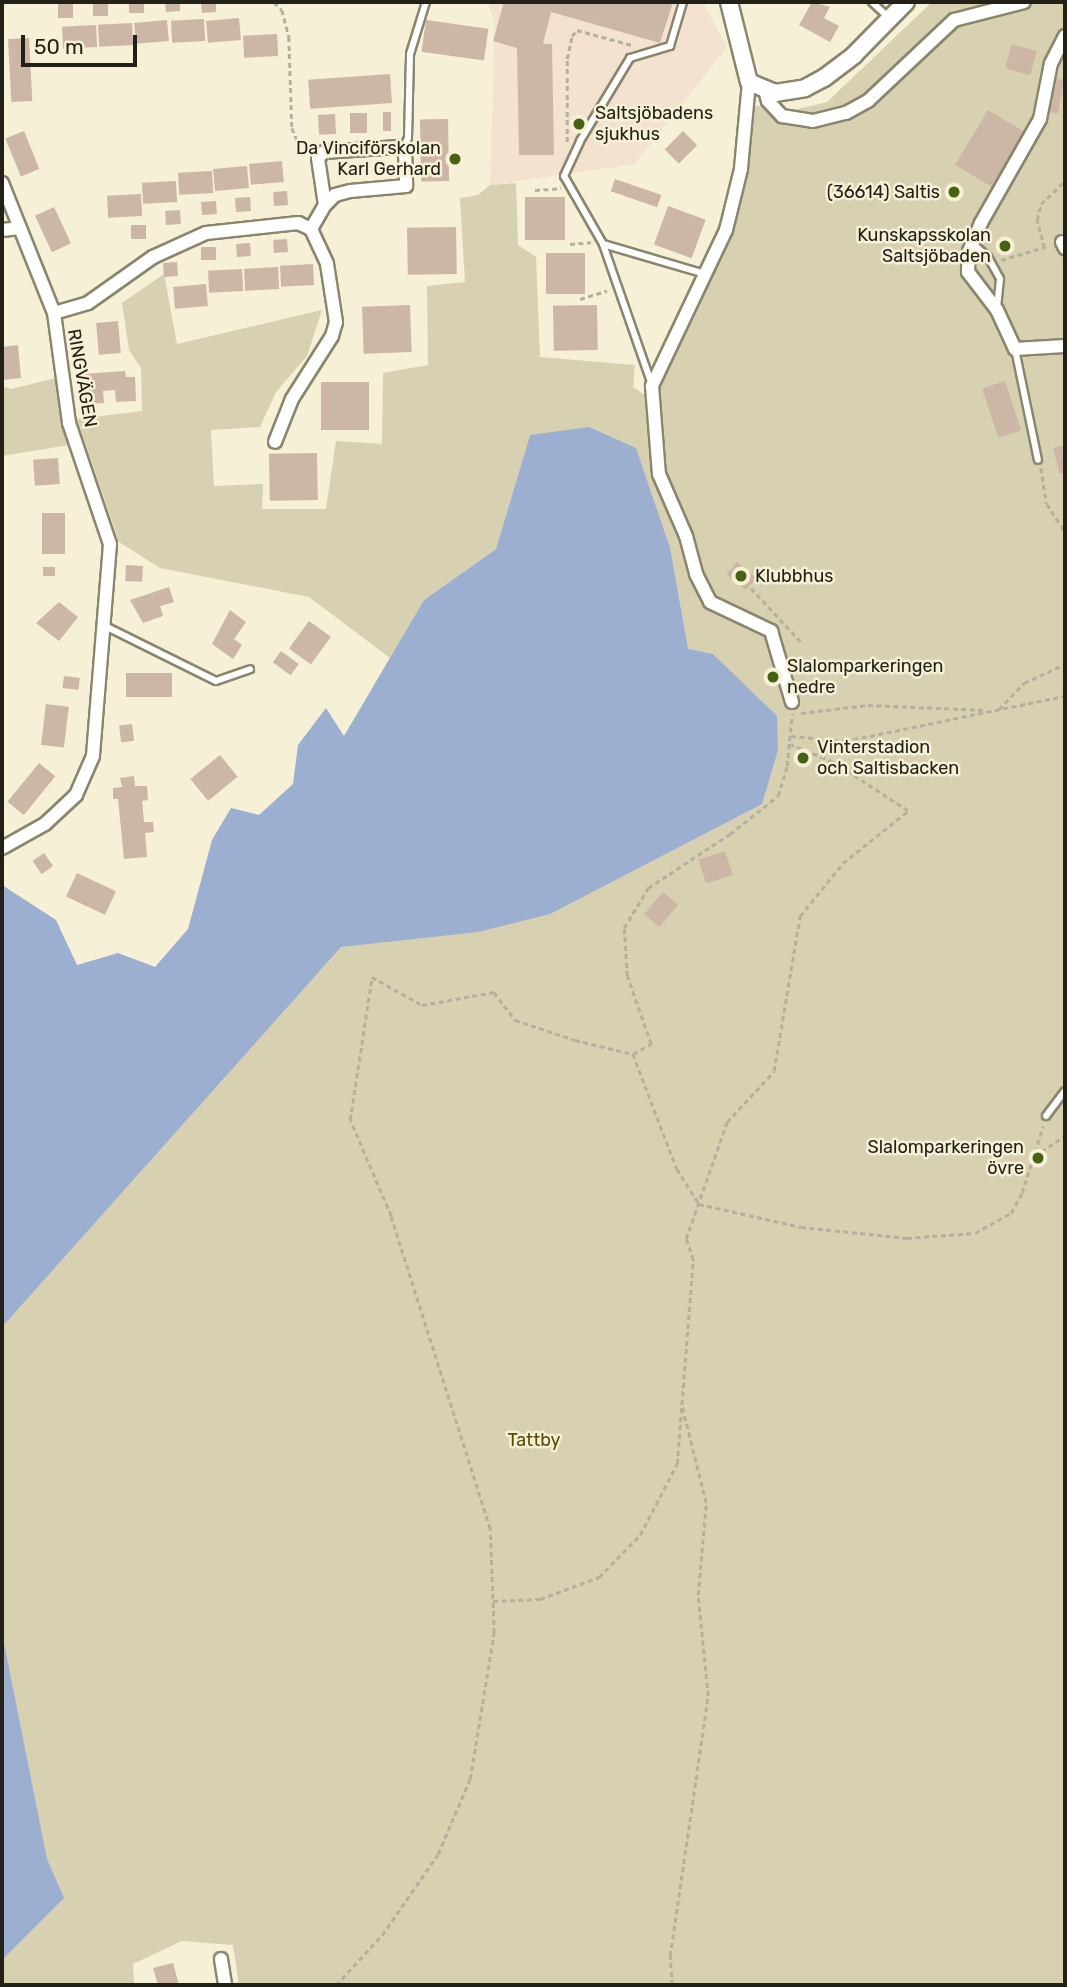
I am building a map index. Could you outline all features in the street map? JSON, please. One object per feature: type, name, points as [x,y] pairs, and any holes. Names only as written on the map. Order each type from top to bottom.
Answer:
[{"type":"street","points":[[729,2],[749,82],[741,169],[726,230],[652,386],[659,474],[686,536],[696,574],[710,602],[771,631],[792,702]]},
{"type":"street","points":[[749,82],[765,90],[786,92],[824,78],[891,19],[906,2]]},
{"type":"street","points":[[765,90],[768,102],[782,116],[813,121],[846,113],[869,100],[954,20],[1024,2]]},
{"type":"street","points":[[1065,36],[1051,63],[1040,119],[1002,181],[972,243],[968,272],[997,310],[1016,349],[1065,346]]},
{"type":"street","points":[[311,229],[325,205],[335,195],[349,191],[406,186],[402,149],[324,152],[318,158],[325,205]]},
{"type":"street","name":"RINGVÄGEN","points":[[2,183],[54,313],[69,423],[110,544],[93,756],[76,795],[45,824],[2,848]]},
{"type":"street","points":[[54,313],[88,303],[153,257],[193,237],[298,223],[311,229],[327,264],[336,322],[332,335],[292,399],[275,442]]},
{"type":"street","points":[[2,230],[20,228]]},
{"type":"street","points":[[220,1959],[225,1985]]},
{"type":"lane","points":[[402,149],[408,138],[410,54],[426,2]]},
{"type":"lane","points":[[652,386],[602,242],[564,176],[630,58],[670,46],[683,2]]},
{"type":"lane","points":[[872,2],[891,19]]},
{"type":"lane","points":[[602,242],[705,274]]},
{"type":"lane","points":[[972,243],[991,263],[1000,279],[997,310]]},
{"type":"lane","points":[[1016,349],[1038,460]]},
{"type":"lane","points":[[103,625],[216,681],[250,669]]},
{"type":"lane","points":[[1046,1116],[1065,1091]]},
{"type":"path","points":[[274,2],[282,10],[289,37],[292,128],[297,140],[324,152]]},
{"type":"path","points":[[570,163],[567,59],[572,36],[578,30],[592,33],[645,50],[647,55]]},
{"type":"path","points":[[1044,247],[1037,220],[1041,204],[1065,181]]},
{"type":"path","points":[[535,190],[571,188]]},
{"type":"path","points":[[570,244],[602,242]]},
{"type":"path","points":[[991,263],[1037,250]]},
{"type":"path","points":[[580,299],[617,288]]},
{"type":"path","points":[[1044,477],[1046,504],[1065,532]]},
{"type":"path","points":[[751,588],[803,644]]},
{"type":"path","points":[[999,709],[1024,683],[1065,664]]},
{"type":"path","points":[[792,736],[845,741],[1065,696]]},
{"type":"path","points":[[336,1985],[382,1935],[438,1854],[471,1779],[494,1633],[490,1529],[391,1216],[350,1120],[372,977],[422,1006],[494,992],[515,1020],[633,1054],[651,1044],[627,976],[624,928],[648,888],[730,834],[778,796],[792,736],[792,702]]},
{"type":"path","points":[[792,716],[829,707],[868,705],[992,711]]},
{"type":"path","points":[[493,1601],[540,1599],[599,1577],[640,1535],[677,1464],[693,1260],[686,1239],[727,1122],[774,1070],[800,916],[843,863],[908,811],[833,762],[790,745]]},
{"type":"path","points":[[633,1054],[677,1169],[699,1204],[845,1235],[907,1238],[975,1233],[1011,1213],[1034,1156],[1046,1116]]},
{"type":"path","points":[[1034,1156],[1065,1136]]},
{"type":"path","points":[[672,1985],[670,1956],[708,1696],[698,1595],[706,1503],[682,1404]]},
{"type":"shaded area","name":"Saltsjöbadens sjukhus","points":[[487,2],[703,2],[727,47],[635,164],[490,185],[495,21]]},
{"type":"green space","name":"Tattby","points":[[932,2],[1065,2],[1065,1985],[239,1985],[233,1945],[182,1941],[133,1964],[134,1985],[2,1985],[2,1122],[486,786],[530,435],[496,549],[424,600],[390,658],[309,597],[160,568],[119,542],[77,419],[142,411],[141,368],[129,350],[122,303],[164,274],[177,344],[322,310],[307,356],[276,392],[260,427],[211,430],[214,486],[263,484],[262,509],[326,509],[336,441],[382,444],[383,373],[428,365],[427,286],[465,282],[460,198],[478,195],[490,185],[516,183],[518,245],[536,257],[540,357],[635,365],[633,387],[654,401],[713,270],[752,105],[794,110],[827,102]]},
{"type":"green space","points":[[56,378],[69,445],[2,456],[2,386],[11,389]]},
{"type":"water","points":[[589,427],[636,448],[670,548],[688,649],[713,654],[777,716],[778,750],[762,804],[550,914],[478,932],[341,947],[2,1327],[2,885],[56,920],[77,965],[118,953],[155,967],[188,929],[212,840],[231,808],[259,815],[293,784],[298,745],[326,708],[344,736],[424,600],[496,549],[530,435]]},
{"type":"water","points":[[2,1633],[47,1859],[64,1898],[2,1960]]},
{"type":"building","points":[[93,2],[108,2],[108,16],[93,16]]},
{"type":"building","points":[[129,2],[144,2],[144,13],[129,13]]},
{"type":"building","points":[[165,2],[180,2],[180,11],[166,12]]},
{"type":"building","points":[[201,2],[216,2],[216,12],[202,13]]},
{"type":"building","points":[[504,2],[673,2],[660,43],[551,12],[543,44],[552,44],[554,155],[519,155],[517,48],[493,41]]},
{"type":"building","points":[[812,2],[830,7],[824,18],[839,26],[830,42],[799,25]]},
{"type":"building","points":[[58,4],[73,4],[73,18],[58,18]]},
{"type":"building","points":[[239,18],[241,40],[208,43],[206,21]]},
{"type":"building","points":[[204,19],[205,41],[172,43],[171,21]]},
{"type":"building","points":[[167,20],[169,41],[136,44],[134,23]]},
{"type":"building","points":[[426,20],[488,29],[484,60],[422,52]]},
{"type":"building","points":[[132,23],[133,45],[99,47],[98,25]]},
{"type":"building","points":[[96,25],[97,47],[63,49],[62,27]]},
{"type":"building","points":[[277,34],[278,56],[244,58],[243,36]]},
{"type":"building","points":[[29,38],[32,101],[11,102],[8,39]]},
{"type":"building","points":[[1012,44],[1037,51],[1030,75],[1005,68]]},
{"type":"building","points":[[390,74],[392,103],[310,109],[308,80]]},
{"type":"building","points":[[1053,78],[1064,80],[1058,113],[1047,111]]},
{"type":"building","points":[[988,110],[1025,132],[992,187],[955,165]]},
{"type":"building","points":[[383,112],[391,112],[391,131],[383,131]]},
{"type":"building","points":[[350,113],[367,113],[367,133],[350,133]]},
{"type":"building","points":[[335,114],[336,134],[319,135],[318,115]]},
{"type":"building","points":[[420,119],[448,119],[449,181],[421,181]]},
{"type":"building","points":[[24,131],[39,169],[21,177],[5,138]]},
{"type":"building","points":[[683,131],[697,145],[679,164],[665,149]]},
{"type":"building","points":[[282,161],[284,182],[251,185],[249,164]]},
{"type":"building","points":[[247,166],[249,188],[215,191],[213,169]]},
{"type":"building","points":[[212,171],[213,193],[179,195],[178,173]]},
{"type":"building","points":[[615,179],[661,195],[657,207],[611,191]]},
{"type":"building","points":[[176,181],[177,202],[143,204],[142,183]]},
{"type":"building","points":[[287,191],[288,205],[274,206],[273,192]]},
{"type":"building","points":[[141,194],[142,216],[108,218],[107,196]]},
{"type":"building","points":[[250,197],[251,211],[236,212],[235,198]]},
{"type":"building","points":[[525,197],[565,197],[565,240],[525,240]]},
{"type":"building","points":[[216,201],[217,214],[202,215],[201,202]]},
{"type":"building","points":[[668,206],[706,220],[692,258],[654,245]]},
{"type":"building","points":[[54,207],[71,243],[52,252],[35,216]]},
{"type":"building","points":[[180,210],[181,224],[166,225],[165,211]]},
{"type":"building","points":[[131,225],[146,225],[146,239],[131,239]]},
{"type":"building","points":[[456,227],[457,274],[408,275],[407,228]]},
{"type":"building","points":[[287,239],[288,252],[274,253],[273,240]]},
{"type":"building","points":[[250,243],[251,256],[237,257],[236,244]]},
{"type":"building","points":[[201,247],[216,247],[216,260],[201,260]]},
{"type":"building","points":[[546,253],[585,253],[585,294],[546,294]]},
{"type":"building","points":[[177,262],[178,276],[164,277],[163,263]]},
{"type":"building","points":[[313,264],[314,285],[281,287],[280,266]]},
{"type":"building","points":[[278,267],[279,289],[245,291],[244,269]]},
{"type":"building","points":[[242,269],[243,291],[209,293],[208,271]]},
{"type":"building","points":[[206,284],[208,306],[175,309],[173,287]]},
{"type":"building","points":[[410,305],[412,352],[364,354],[362,307]]},
{"type":"building","points":[[597,305],[598,350],[554,351],[553,306]]},
{"type":"building","points":[[118,321],[121,353],[99,355],[96,323]]},
{"type":"building","points":[[18,345],[21,378],[2,380],[2,347]]},
{"type":"building","points":[[125,371],[126,377],[135,377],[136,401],[116,402],[115,390],[103,391],[104,403],[84,404],[83,374]]},
{"type":"building","points":[[1005,381],[1021,430],[998,438],[982,388]]},
{"type":"building","points":[[321,382],[369,382],[369,430],[321,430]]},
{"type":"building","points":[[1065,445],[1065,472],[1060,474],[1053,448]]},
{"type":"building","points":[[317,453],[318,500],[270,501],[269,454]]},
{"type":"building","points":[[58,458],[60,484],[35,486],[33,460]]},
{"type":"building","points":[[42,513],[65,513],[65,554],[42,554]]},
{"type":"building","name":"Klubbhus","points":[[737,562],[756,578],[746,590],[727,574]]},
{"type":"building","points":[[126,565],[143,566],[142,582],[125,581]]},
{"type":"building","points":[[43,567],[55,567],[55,576],[43,576]]},
{"type":"building","points":[[169,587],[174,602],[160,606],[163,616],[143,623],[130,600]]},
{"type":"building","points":[[59,602],[78,617],[59,641],[36,623]]},
{"type":"building","points":[[230,610],[246,622],[234,639],[242,645],[233,659],[212,644]]},
{"type":"building","points":[[309,621],[331,637],[311,664],[289,649]]},
{"type":"building","points":[[281,651],[299,664],[291,675],[273,662]]},
{"type":"building","points":[[126,673],[172,673],[172,697],[126,697]]},
{"type":"building","points":[[64,676],[80,678],[78,690],[63,688]]},
{"type":"building","points":[[46,704],[69,707],[64,747],[41,745]]},
{"type":"building","points":[[132,724],[134,741],[121,742],[119,726]]},
{"type":"building","points":[[220,755],[238,777],[208,801],[190,779]]},
{"type":"building","points":[[39,763],[55,776],[24,815],[8,802]]},
{"type":"building","points":[[134,776],[135,786],[147,786],[148,800],[142,801],[144,822],[153,822],[154,832],[145,833],[147,857],[124,859],[118,799],[113,799],[113,788],[122,787],[120,778]]},
{"type":"building","points":[[725,851],[733,875],[706,883],[698,860]]},
{"type":"building","points":[[44,853],[53,866],[42,874],[33,861]]},
{"type":"building","points":[[77,873],[116,891],[105,915],[66,897]]},
{"type":"building","points":[[663,892],[678,905],[659,927],[644,914]]},
{"type":"building","points":[[173,1963],[179,1985],[158,1985],[153,1968]]},
{"type":"place","name":"Saltsjöbadens sjukhus","points":[[579,124]]},
{"type":"place","name":"Da Vinciförskolan Karl Gerhard","points":[[455,159]]},
{"type":"place","name":"(36614) Saltis","points":[[954,192]]},
{"type":"place","name":"Kunskapsskolan Saltsjöbaden","points":[[1005,246]]},
{"type":"place","name":"Klubbhus","points":[[741,576]]},
{"type":"place","name":"Slalomparkeringen nedre","points":[[773,677]]},
{"type":"place","name":"Vinterstadion och Saltisbacken","points":[[803,758]]},
{"type":"place","name":"Slalomparkeringen övre","points":[[1038,1158]]}]
